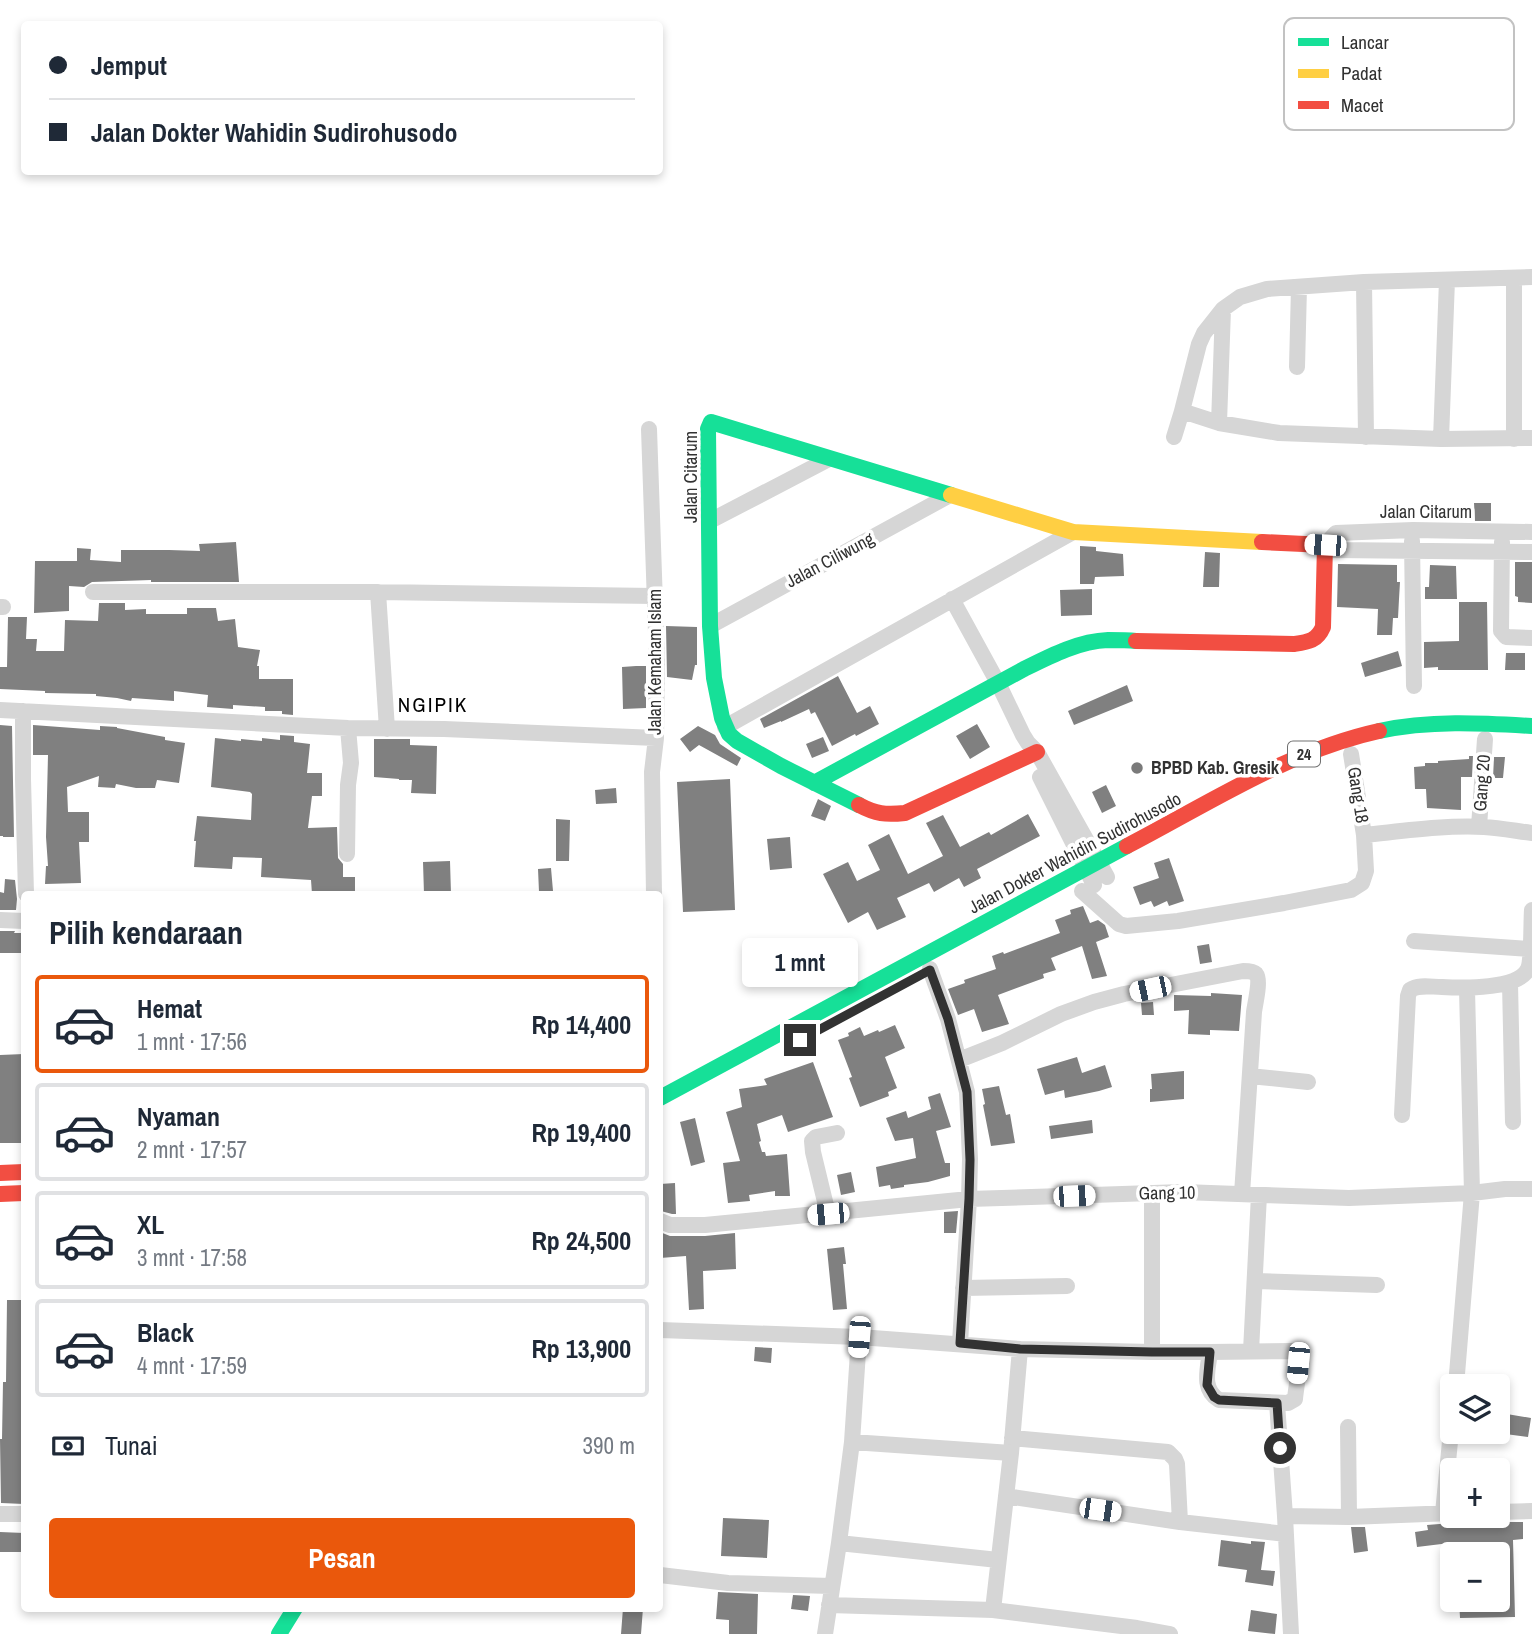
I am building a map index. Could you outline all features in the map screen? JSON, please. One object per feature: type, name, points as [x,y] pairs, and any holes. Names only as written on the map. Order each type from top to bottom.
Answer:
[{"type":"main road","name":"Jalan Citarum","points":[[725,727],[715,678],[710,626],[708,429],[711,422],[1073,532],[1325,545]]},
{"type":"main road","points":[[814,783],[1052,655],[1089,642],[1105,640],[1294,644],[1319,637],[1323,627],[1325,545]]},
{"type":"main road","name":"Jalan Dokter Wahidin Sudirohusodo","points":[[663,1096],[1091,864],[1309,751],[1364,734],[1416,724],[1475,722],[1532,726]]},
{"type":"main road","points":[[725,727],[737,741],[814,783],[873,812],[888,816],[905,813],[940,799],[1031,750]]},
{"type":"main road","points":[[1442,739],[1454,737],[1508,740]]},
{"type":"main road","name":"Jalan Dokter Wahidin Sudirohusodo","points":[[1155,849],[1274,785],[1308,769],[1357,753]]},
{"type":"main road","points":[[663,1112],[954,957]]},
{"type":"main road","points":[[0,1172],[21,1172]]},
{"type":"main road","points":[[0,1194],[21,1193]]},
{"type":"main road","points":[[279,1634],[293,1612]]},
{"type":"street","points":[[1174,437],[1204,333],[1223,309],[1240,296],[1267,289],[1364,282],[1532,277]]},
{"type":"street","points":[[1514,279],[1514,439]]},
{"type":"street","points":[[1441,439],[1447,280]]},
{"type":"street","points":[[1364,282],[1366,437]]},
{"type":"street","points":[[1297,367],[1299,287]]},
{"type":"street","points":[[1219,424],[1223,309]]},
{"type":"street","points":[[1182,411],[1219,424],[1279,433],[1441,439],[1532,439]]},
{"type":"street","name":"Jalan Kemaham Islam","points":[[649,429],[655,596],[656,738],[652,772],[654,891]]},
{"type":"street","points":[[710,521],[830,459]]},
{"type":"street","name":"Jalan Ciliwung","points":[[710,626],[950,495]]},
{"type":"street","points":[[1413,530],[1414,686]]},
{"type":"street","name":"Jalan Citarum","points":[[1532,532],[1413,530],[1336,533],[1325,545],[1335,550],[1532,552]]},
{"type":"street","points":[[725,727],[1073,532]]},
{"type":"street","points":[[1502,532],[1501,632],[1506,637],[1532,638]]},
{"type":"street","points":[[93,592],[655,596]]},
{"type":"street","points":[[378,593],[387,729]]},
{"type":"street","name":"Gang 18","points":[[952,600],[1091,864],[1094,884],[1119,924],[1126,926],[1178,920],[1352,890],[1362,883],[1366,871],[1357,753]]},
{"type":"street","points":[[0,710],[348,728],[444,729],[656,738]]},
{"type":"street","points":[[23,711],[26,891]]},
{"type":"street","points":[[347,854],[351,763],[348,728]]},
{"type":"street","name":"Gang 20","points":[[1479,827],[1485,739]]},
{"type":"street","points":[[1364,835],[1428,828],[1479,827],[1532,834]]},
{"type":"street","points":[[1402,1115],[1410,990],[1419,986],[1467,989],[1517,980],[1530,967],[1532,911]]},
{"type":"street","points":[[0,920],[21,920]]},
{"type":"street","points":[[1414,942],[1530,949]]},
{"type":"street","points":[[930,970],[948,1019],[968,1104],[969,1199],[960,1343]]},
{"type":"street","points":[[959,1060],[1094,1002],[1243,971],[1256,974],[1242,1194]]},
{"type":"street","points":[[1510,982],[1513,1122]]},
{"type":"street","points":[[1457,1374],[1472,1193],[1467,989]]},
{"type":"street","points":[[1250,1076],[1308,1082]]},
{"type":"street","points":[[828,1214],[812,1141],[816,1137],[837,1133]]},
{"type":"street","name":"Gang 10","points":[[663,1222],[670,1225],[705,1225],[969,1199],[1183,1192],[1349,1198],[1532,1189]]},
{"type":"street","points":[[1152,1193],[1152,1352]]},
{"type":"street","points":[[1251,1351],[1259,1195]]},
{"type":"street","points":[[1256,1281],[1377,1285]]},
{"type":"street","points":[[963,1287],[1067,1286]]},
{"type":"street","points":[[663,1330],[859,1337],[1020,1349],[1152,1352],[1290,1350],[1298,1357],[1295,1399],[1288,1403],[1219,1400],[1207,1385],[1210,1352]]},
{"type":"street","points":[[825,1634],[852,1442],[859,1337]]},
{"type":"street","points":[[993,1610],[1020,1349]]},
{"type":"street","points":[[1277,1403],[1291,1634]]},
{"type":"street","points":[[1348,1427],[1349,1517]]},
{"type":"street","points":[[852,1442],[1168,1452],[1177,1464],[1180,1522]]},
{"type":"street","points":[[1006,1496],[1180,1522],[1286,1534]]},
{"type":"street","points":[[1510,1512],[1532,1511]]},
{"type":"street","points":[[1285,1516],[1349,1517],[1440,1513]]},
{"type":"street","points":[[0,1514],[21,1514]]},
{"type":"street","points":[[839,1543],[998,1560]]},
{"type":"street","points":[[663,1575],[728,1583],[831,1586]]},
{"type":"street","points":[[829,1605],[993,1610],[1170,1634]]},
{"type":"building","points":[[1474,503],[1491,503],[1491,521],[1475,521]]},
{"type":"building","points":[[236,542],[239,582],[92,582],[84,587],[69,586],[69,611],[34,613],[35,561],[77,561],[77,548],[91,549],[90,560],[121,562],[121,550],[200,551],[199,544]]},
{"type":"building","points":[[1080,546],[1123,554],[1124,576],[1095,577],[1094,584],[1080,584]]},
{"type":"building","points":[[1205,552],[1220,553],[1219,587],[1203,587]]},
{"type":"building","points":[[1515,562],[1532,562],[1532,603],[1518,602],[1518,597],[1515,596]]},
{"type":"building","points":[[1338,564],[1397,565],[1397,582],[1400,582],[1398,618],[1393,618],[1392,635],[1377,635],[1378,609],[1337,607]]},
{"type":"building","points":[[1430,565],[1456,566],[1457,599],[1425,599],[1425,587],[1429,587]]},
{"type":"building","points":[[1092,589],[1092,615],[1061,616],[1060,590]]},
{"type":"building","points":[[1459,602],[1487,602],[1488,670],[1424,668],[1424,642],[1459,641]]},
{"type":"building","points":[[99,603],[125,603],[125,610],[146,609],[146,614],[187,614],[187,608],[216,608],[218,621],[235,619],[238,647],[260,650],[257,666],[259,679],[293,679],[293,715],[282,714],[282,711],[265,711],[265,707],[207,707],[208,695],[174,691],[174,701],[132,698],[131,701],[96,694],[0,689],[0,667],[7,667],[8,617],[27,617],[26,639],[37,639],[36,651],[64,651],[65,620],[98,621]]},
{"type":"building","points":[[666,626],[697,627],[697,665],[692,680],[667,677]]},
{"type":"building","points":[[1398,651],[1402,666],[1365,677],[1361,663]]},
{"type":"building","points":[[1506,653],[1525,653],[1525,670],[1505,670]]},
{"type":"building","points":[[646,666],[646,708],[623,709],[622,667]]},
{"type":"building","points":[[838,676],[857,713],[870,706],[879,724],[832,746],[815,712],[811,714],[809,709],[764,728],[760,719]]},
{"type":"building","points":[[1127,685],[1133,701],[1074,725],[1068,711]]},
{"type":"building","points":[[977,724],[990,747],[970,759],[956,736]]},
{"type":"building","points":[[0,725],[12,726],[14,837],[0,836]]},
{"type":"building","points":[[33,725],[100,730],[100,726],[117,727],[185,743],[179,783],[157,780],[155,788],[116,784],[115,788],[98,787],[99,776],[67,787],[68,812],[89,812],[89,842],[79,842],[81,883],[45,884],[48,866],[48,755],[33,755]]},
{"type":"building","points":[[698,726],[715,735],[720,744],[741,758],[737,766],[699,745],[690,752],[680,739]]},
{"type":"building","points":[[280,735],[294,736],[294,742],[310,744],[307,773],[322,773],[322,796],[312,796],[308,828],[337,827],[338,858],[343,864],[343,877],[355,877],[355,891],[312,891],[311,880],[261,877],[262,858],[233,857],[232,869],[194,867],[197,816],[251,820],[250,792],[211,787],[215,738],[241,741],[262,741],[262,738],[280,740]]},
{"type":"building","points":[[823,737],[829,751],[812,758],[806,744]]},
{"type":"building","points":[[374,739],[410,739],[410,745],[437,746],[436,794],[411,793],[412,780],[374,777]]},
{"type":"building","points":[[1469,756],[1473,756],[1472,777],[1461,777],[1461,810],[1427,808],[1426,789],[1415,789],[1414,767],[1438,761],[1469,759]]},
{"type":"building","points":[[1494,757],[1505,757],[1503,778],[1493,778]]},
{"type":"building","points":[[730,779],[735,910],[683,912],[677,782]]},
{"type":"building","points":[[1106,785],[1116,806],[1102,813],[1092,792]]},
{"type":"building","points":[[616,788],[617,803],[596,804],[595,790]]},
{"type":"building","points":[[818,799],[831,806],[825,821],[811,816]]},
{"type":"building","points":[[1028,814],[1040,836],[977,869],[981,878],[964,887],[959,878],[934,892],[929,883],[897,898],[906,917],[877,930],[868,912],[848,923],[823,874],[848,862],[857,881],[880,870],[868,845],[889,834],[908,874],[943,856],[926,823],[943,815],[960,847],[989,832],[991,835]]},
{"type":"building","points":[[556,819],[570,820],[569,861],[556,861]]},
{"type":"building","points":[[790,837],[792,868],[770,870],[767,839]]},
{"type":"building","points":[[1169,858],[1184,901],[1169,906],[1167,901],[1154,907],[1151,901],[1140,905],[1133,887],[1159,878],[1154,863]]},
{"type":"building","points":[[450,861],[451,891],[424,891],[423,862]]},
{"type":"building","points":[[551,868],[553,891],[539,891],[538,869]]},
{"type":"building","points":[[5,879],[15,880],[16,910],[0,910],[0,892],[4,893]]},
{"type":"building","points":[[1083,906],[1090,923],[1098,920],[1105,925],[1109,937],[1096,942],[1107,976],[1092,979],[1082,946],[1051,958],[1056,970],[1043,974],[1044,978],[998,995],[1009,1024],[982,1032],[974,1009],[958,1015],[948,989],[965,983],[964,980],[996,969],[992,956],[1060,933],[1055,920],[1071,914],[1070,910]]},
{"type":"building","points":[[0,931],[21,933],[21,953],[0,953]]},
{"type":"building","points":[[1209,944],[1212,962],[1200,964],[1197,946]]},
{"type":"building","points":[[1211,993],[1242,995],[1239,1031],[1210,1030],[1210,1035],[1188,1034],[1189,1010],[1174,1011],[1174,995],[1211,996]]},
{"type":"building","points":[[1153,1002],[1154,1015],[1142,1015],[1141,1003]]},
{"type":"building","points":[[895,1025],[905,1048],[885,1057],[897,1088],[888,1092],[889,1096],[860,1107],[838,1040],[849,1036],[848,1033],[860,1027],[864,1036]]},
{"type":"building","points":[[21,1054],[21,1143],[0,1143],[0,1055]]},
{"type":"building","points":[[1077,1057],[1082,1073],[1105,1065],[1112,1087],[1065,1098],[1064,1090],[1045,1095],[1037,1069]]},
{"type":"building","points":[[813,1062],[833,1117],[788,1132],[782,1115],[757,1124],[759,1142],[766,1156],[787,1154],[790,1196],[775,1196],[775,1191],[749,1195],[750,1201],[728,1203],[723,1163],[740,1161],[726,1112],[742,1107],[739,1089],[767,1085],[764,1079]]},
{"type":"building","points":[[1184,1071],[1184,1099],[1150,1102],[1151,1074]]},
{"type":"building","points":[[999,1086],[1006,1115],[1010,1114],[1015,1143],[991,1146],[982,1089]]},
{"type":"building","points":[[940,1093],[951,1127],[936,1131],[945,1163],[950,1163],[950,1176],[904,1187],[879,1187],[876,1167],[916,1158],[913,1138],[895,1141],[886,1118],[906,1111],[908,1118],[931,1109],[928,1097]]},
{"type":"building","points":[[695,1118],[705,1162],[691,1166],[680,1122]]},
{"type":"building","points":[[1092,1120],[1093,1133],[1051,1139],[1049,1126]]},
{"type":"building","points":[[851,1172],[855,1192],[841,1195],[837,1175]]},
{"type":"building","points":[[675,1183],[676,1214],[663,1212],[663,1184]]},
{"type":"building","points":[[958,1211],[956,1233],[944,1233],[944,1212]]},
{"type":"building","points":[[663,1233],[670,1236],[705,1236],[735,1233],[736,1269],[703,1271],[704,1309],[689,1310],[686,1256],[663,1258]]},
{"type":"building","points":[[844,1247],[847,1309],[833,1310],[827,1249]]},
{"type":"building","points":[[7,1300],[21,1300],[21,1504],[1,1503],[0,1439],[3,1382],[6,1382]]},
{"type":"building","points":[[755,1347],[772,1348],[771,1363],[754,1361]]},
{"type":"building","points":[[1510,1414],[1531,1418],[1528,1437],[1510,1435]]},
{"type":"building","points":[[723,1518],[769,1520],[767,1558],[721,1556]]},
{"type":"building","points":[[1510,1522],[1523,1522],[1523,1539],[1513,1540],[1515,1617],[1460,1618],[1460,1612],[1510,1612],[1510,1542],[1440,1542],[1440,1544],[1417,1547],[1415,1532],[1428,1530],[1427,1525],[1440,1524],[1440,1528],[1510,1528]]},
{"type":"building","points":[[1351,1527],[1365,1527],[1368,1551],[1354,1553]]},
{"type":"building","points":[[0,1532],[21,1533],[21,1552],[0,1552]]},
{"type":"building","points":[[1221,1540],[1251,1544],[1251,1541],[1265,1542],[1261,1570],[1275,1571],[1273,1586],[1245,1582],[1247,1570],[1218,1566]]},
{"type":"building","points":[[718,1592],[758,1594],[757,1634],[729,1634],[729,1620],[716,1619]]},
{"type":"building","points":[[793,1595],[810,1596],[808,1611],[791,1609]]},
{"type":"building","points":[[1251,1610],[1277,1614],[1275,1634],[1248,1631]]},
{"type":"building","points":[[623,1612],[643,1612],[641,1634],[621,1634]]},
{"type":"traffic: fast","points":[[859,805],[737,741],[729,734],[722,718],[714,678],[710,626],[708,429],[711,422],[951,495]]},
{"type":"traffic: fast","points":[[814,783],[1054,654],[1097,641],[1136,641]]},
{"type":"traffic: fast","points":[[1379,731],[1436,724],[1532,726]]},
{"type":"traffic: fast","points":[[663,1096],[1127,846]]},
{"type":"traffic: fast","points":[[279,1634],[293,1612]]},
{"type":"traffic: slow","points":[[951,495],[1073,532],[1262,542]]},
{"type":"traffic: jam","points":[[1136,641],[1294,644],[1315,638],[1323,627],[1325,545],[1262,542]]},
{"type":"traffic: jam","points":[[1127,846],[1281,765],[1345,740],[1379,731]]},
{"type":"traffic: jam","points":[[859,805],[881,813],[905,813],[1037,752]]},
{"type":"traffic: jam","points":[[0,1173],[21,1172]]},
{"type":"traffic: jam","points":[[0,1194],[21,1193]]},
{"type":"place","name":"BPBD Kab. Gresik","points":[[1137,768]]},
{"type":"district","name":"NGIPIK","points":[[433,705]]},
{"type":"route","points":[[800,1040],[930,970],[948,1019],[967,1092],[969,1199],[960,1343],[1020,1349],[1210,1352],[1207,1385],[1214,1397],[1219,1400],[1277,1403],[1280,1448]]}]
